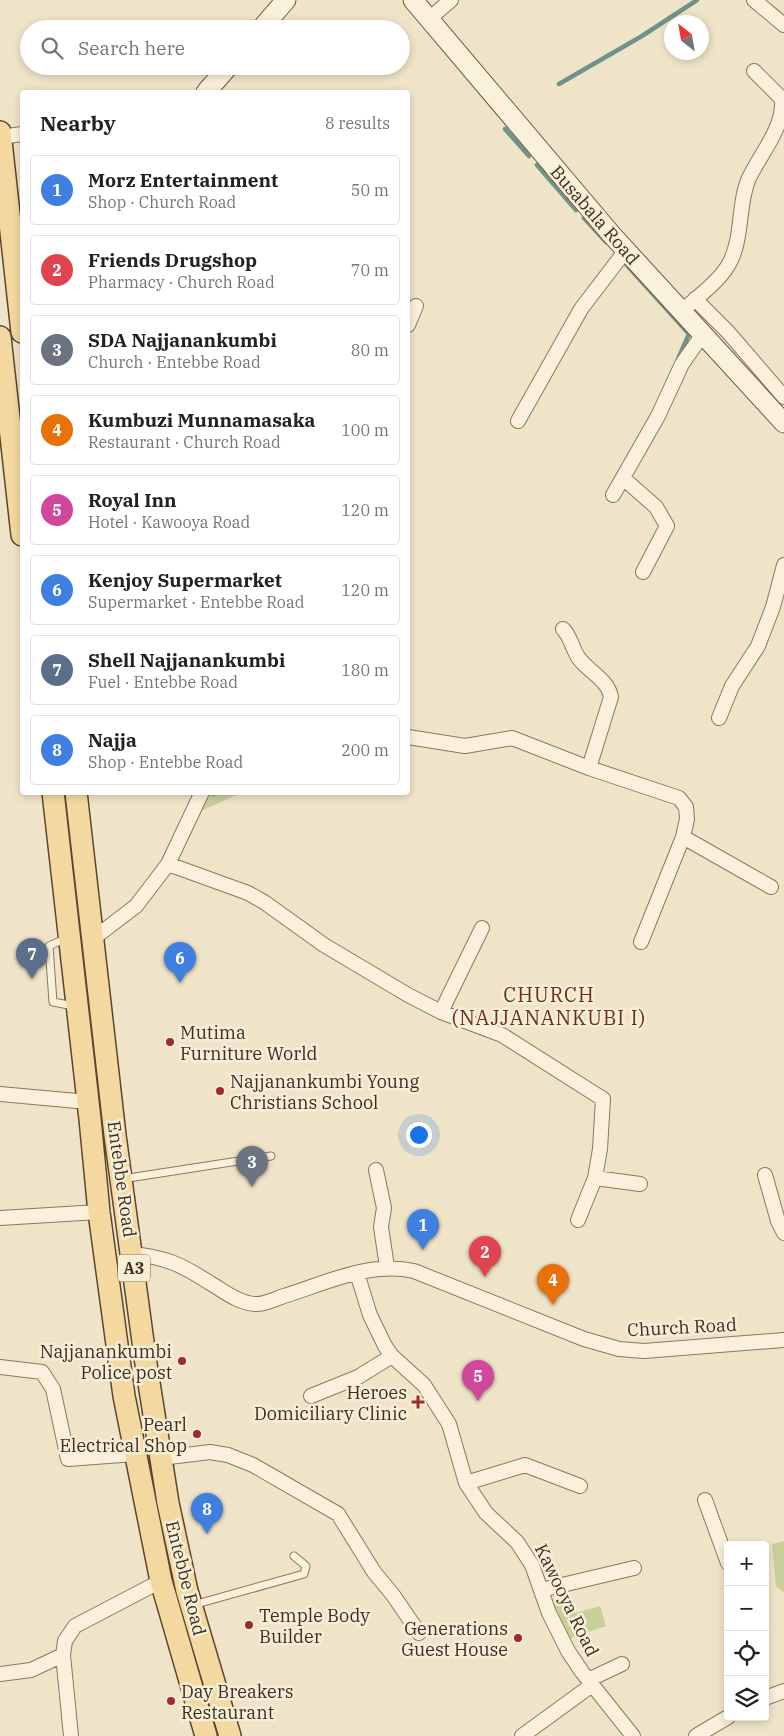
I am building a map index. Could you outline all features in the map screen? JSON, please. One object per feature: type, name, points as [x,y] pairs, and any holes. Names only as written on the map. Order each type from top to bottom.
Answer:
[{"type":"main road","points":[[0,132],[18,270],[20,301]]},
{"type":"main road","points":[[1,349],[20,517]]},
{"type":"main road","name":"Entebbe Road","points":[[53,795],[99,1212],[124,1396],[161,1581],[206,1736]]},
{"type":"main road","name":"Entebbe Road","points":[[76,795],[122,1179],[146,1364],[168,1504],[192,1605],[230,1736]]},
{"type":"street","points":[[269,20],[286,0]]},
{"type":"street","name":"Busabala Road","points":[[413,0],[626,250],[784,423]]},
{"type":"street","points":[[429,19],[450,0]]},
{"type":"street","points":[[754,0],[784,25]]},
{"type":"street","points":[[681,312],[731,261],[735,249],[745,189],[783,120],[782,99],[754,71]]},
{"type":"street","points":[[208,90],[221,75]]},
{"type":"street","points":[[1,137],[20,134]]},
{"type":"street","points":[[518,421],[577,315],[626,250]]},
{"type":"street","points":[[695,299],[728,332],[784,397]]},
{"type":"street","points":[[410,320],[416,306]]},
{"type":"street","points":[[613,495],[658,416],[682,364],[703,334]]},
{"type":"street","points":[[623,478],[656,507],[667,526],[643,572]]},
{"type":"street","points":[[718,718],[732,686],[758,646],[784,565]]},
{"type":"street","points":[[563,629],[579,657],[604,682],[611,697],[589,768]]},
{"type":"street","points":[[410,737],[465,746],[512,738],[589,768],[679,798],[686,807],[687,818],[683,838],[641,942]]},
{"type":"street","points":[[94,938],[136,906],[168,864],[201,795]]},
{"type":"street","points":[[683,838],[771,887]]},
{"type":"street","points":[[168,864],[248,893],[264,902],[324,946],[441,1012],[502,1035],[603,1099],[600,1149],[595,1178],[578,1220]]},
{"type":"street","points":[[441,1012],[482,928]]},
{"type":"street","points":[[0,1094],[88,1102]]},
{"type":"street","points":[[376,1170],[384,1208],[381,1227],[387,1267]]},
{"type":"street","points":[[765,1175],[778,1221],[784,1233]]},
{"type":"street","points":[[595,1178],[640,1184]]},
{"type":"street","points":[[0,1218],[99,1212]]},
{"type":"street","name":"Church Road","points":[[132,1254],[159,1256],[233,1297],[257,1305],[357,1273],[387,1267],[414,1271],[584,1339],[619,1349],[644,1352],[784,1340]]},
{"type":"street","name":"Kawooya Road","points":[[357,1273],[379,1336],[392,1356],[424,1385],[449,1424],[466,1483],[486,1513],[517,1542],[532,1565],[549,1613],[568,1651],[590,1683],[634,1736]]},
{"type":"street","points":[[311,1396],[358,1377],[392,1356]]},
{"type":"street","points":[[0,1367],[42,1372],[48,1380],[53,1389],[68,1459],[135,1454]]},
{"type":"street","points":[[161,1458],[210,1452],[228,1455],[253,1465],[338,1514],[374,1572],[393,1595],[419,1633]]},
{"type":"street","points":[[466,1483],[525,1465],[580,1486]]},
{"type":"street","points":[[705,1500],[724,1551]]},
{"type":"street","points":[[541,1590],[634,1568]]},
{"type":"street","points":[[71,1736],[63,1655],[65,1641],[75,1626],[161,1581]]},
{"type":"street","points":[[0,1674],[31,1670],[63,1655]]},
{"type":"street","points":[[522,1736],[590,1683],[622,1664]]},
{"type":"street","points":[[769,1697],[784,1691]]},
{"type":"street","points":[[696,1736],[724,1719]]},
{"type":"lane","points":[[122,1179],[271,1156]]},
{"type":"lane","points":[[192,1605],[304,1574],[306,1566],[294,1556]]},
{"type":"green space","points":[[204,795],[237,795],[203,810],[200,805]]},
{"type":"green space","points":[[784,1541],[784,1593],[776,1586],[772,1544]]},
{"type":"green space","points":[[569,1598],[575,1613],[600,1606],[606,1626],[569,1639],[553,1602]]},
{"type":"waterway","points":[[559,84],[642,36],[697,0]]},
{"type":"waterway","points":[[505,129],[529,156]]},
{"type":"waterway","points":[[537,165],[576,210]]},
{"type":"waterway","points":[[584,218],[606,242]]},
{"type":"waterway","points":[[624,262],[689,334],[678,359]]},
{"type":"place","name":"Shell Najjanankumbi","points":[[32,979]]},
{"type":"place","name":"Kenjoy Supermarket","points":[[180,983]]},
{"type":"place","name":"Mutima Furniture World","points":[[170,1042]]},
{"type":"place","name":"Najjanankumbi Young Christians School","points":[[220,1091]]},
{"type":"place","name":"SDA Najjanankumbi","points":[[252,1187]]},
{"type":"place","name":"Morz Entertainment","points":[[423,1250]]},
{"type":"place","name":"Friends Drugshop","points":[[485,1277]]},
{"type":"place","name":"Kumbuzi Munnamasaka","points":[[553,1305]]},
{"type":"place","name":"Najjanankumbi Police post","points":[[182,1361]]},
{"type":"place","name":"Royal Inn","points":[[478,1401]]},
{"type":"place","name":"Heroes Domiciliary Clinic","points":[[418,1402]]},
{"type":"place","name":"Pearl Electrical Shop","points":[[197,1434]]},
{"type":"place","name":"Najja","points":[[207,1534]]},
{"type":"place","name":"Temple Body Builder","points":[[249,1625]]},
{"type":"place","name":"Generations Guest House","points":[[518,1638]]},
{"type":"place","name":"Day Breakers Restaurant","points":[[171,1701]]},
{"type":"district","name":"CHURCH (NAJJANANKUBI I)","points":[[549,1006]]}]
